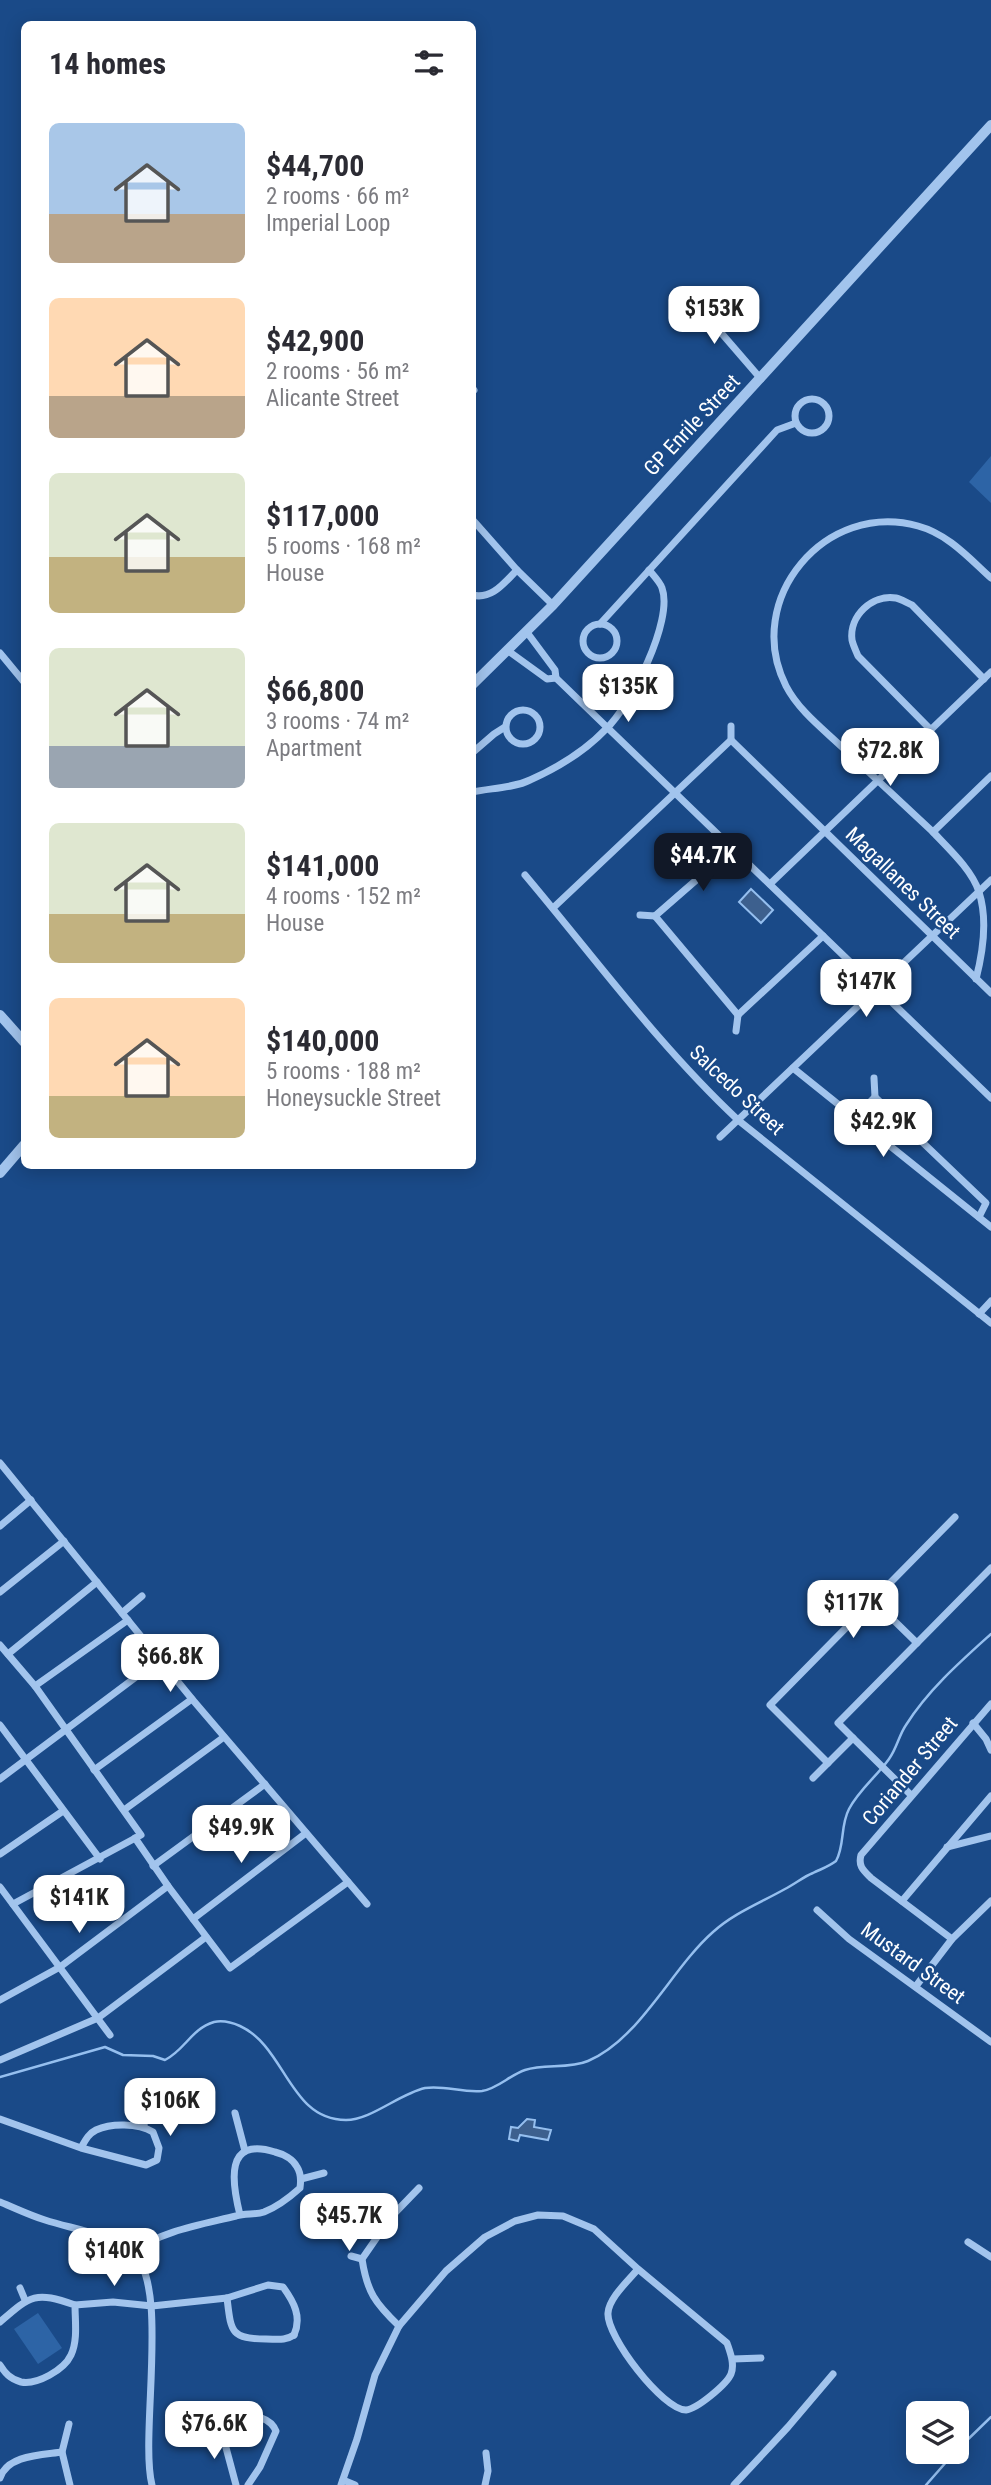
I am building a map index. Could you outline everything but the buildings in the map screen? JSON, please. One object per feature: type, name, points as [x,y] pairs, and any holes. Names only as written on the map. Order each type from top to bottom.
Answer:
[{"type":"street","name":"GP Enrile Street","points":[[476,681],[553,604],[991,125]]},
{"type":"street","points":[[684,297],[704,313],[761,379]]},
{"type":"street","points":[[805,400],[819,400],[828,410],[828,424],[817,433],[804,432],[796,423],[795,410],[805,400]]},
{"type":"street","points":[[600,624],[613,629],[618,642],[612,655],[598,659],[587,653],[583,642],[587,629],[600,624],[778,430],[796,423]]},
{"type":"street","points":[[976,979],[985,924],[979,891],[933,832],[805,713],[786,685],[776,654],[775,621],[785,587],[802,561],[829,537],[854,526],[884,522],[919,526],[951,541],[991,578]]},
{"type":"street","points":[[476,524],[517,570],[553,604]]},
{"type":"street","points":[[476,596],[482,598],[494,593],[517,570]]},
{"type":"street","points":[[476,791],[529,781],[583,749],[608,728],[639,683],[657,639],[663,604],[662,588],[649,570]]},
{"type":"street","points":[[931,730],[858,656],[852,640],[854,622],[861,610],[883,598],[897,598],[912,605],[984,679]]},
{"type":"street","points":[[526,631],[555,670],[556,678],[991,1098]]},
{"type":"street","points":[[507,650],[547,678],[556,678]]},
{"type":"street","points":[[0,653],[21,678]]},
{"type":"street","points":[[770,884],[991,672]]},
{"type":"street","points":[[476,750],[505,727],[510,715],[523,709],[535,714],[540,727],[534,740],[521,744],[510,738],[505,727]]},
{"type":"street","points":[[553,908],[731,740],[731,726]]},
{"type":"street","name":"Magallanes Street","points":[[731,740],[991,993]]},
{"type":"street","points":[[933,832],[991,776]]},
{"type":"street","points":[[640,915],[655,916],[733,849]]},
{"type":"street","name":"Salcedo Street","points":[[525,875],[663,1042],[738,1120],[991,1323]]},
{"type":"street","points":[[720,1137],[991,880]]},
{"type":"street","points":[[655,916],[738,1015]]},
{"type":"street","points":[[736,1031],[738,1015],[823,936]]},
{"type":"street","points":[[0,1015],[21,1039]]},
{"type":"street","points":[[793,1068],[991,1227]]},
{"type":"street","points":[[874,1078],[875,1097],[986,1203],[979,1217]]},
{"type":"street","points":[[854,1118],[875,1097]]},
{"type":"street","points":[[0,1173],[21,1148]]},
{"type":"street","points":[[979,1314],[991,1301]]},
{"type":"street","points":[[0,1462],[192,1699],[367,1904]]},
{"type":"street","points":[[0,1526],[31,1500]]},
{"type":"street","points":[[828,1763],[770,1704],[955,1517]]},
{"type":"street","points":[[0,1592],[64,1541]]},
{"type":"street","points":[[911,1796],[838,1723],[991,1568]]},
{"type":"street","points":[[8,1654],[97,1582]]},
{"type":"street","points":[[122,1613],[142,1597]]},
{"type":"street","points":[[873,1600],[917,1643]]},
{"type":"street","points":[[35,1686],[128,1620]]},
{"type":"street","points":[[0,1645],[35,1686],[141,1835],[13,1904]]},
{"type":"street","points":[[0,1779],[160,1659]]},
{"type":"street","points":[[94,1769],[192,1699]]},
{"type":"street","name":"Coriander Street","points":[[902,1901],[862,1869],[859,1862],[861,1855],[991,1704]]},
{"type":"street","points":[[973,1723],[991,1750]]},
{"type":"street","points":[[0,1725],[100,1859]]},
{"type":"street","points":[[124,1811],[224,1737]]},
{"type":"street","points":[[813,1778],[853,1738]]},
{"type":"street","points":[[153,1866],[265,1784]]},
{"type":"street","points":[[952,1939],[902,1901],[991,1796]]},
{"type":"street","points":[[0,1854],[64,1811]]},
{"type":"street","points":[[193,1919],[306,1833]]},
{"type":"street","points":[[947,1847],[991,1836]]},
{"type":"street","points":[[135,1838],[230,1968],[348,1882]]},
{"type":"street","points":[[0,2000],[60,1967],[168,1886]]},
{"type":"street","points":[[0,1887],[110,2035]]},
{"type":"street","points":[[916,1986],[952,1939],[991,1901]]},
{"type":"street","name":"Mustard Street","points":[[817,1910],[849,1939],[991,2042]]},
{"type":"street","points":[[0,2060],[98,2018],[206,1937]]},
{"type":"street","points":[[144,2127],[145,2111]]},
{"type":"street","points":[[234,2113],[245,2151]]},
{"type":"street","points":[[0,2119],[81,2148],[146,2165],[157,2160],[159,2148],[153,2132],[134,2124],[97,2130],[87,2137],[81,2148]]},
{"type":"street","points":[[133,2252],[145,2243],[171,2233],[240,2215],[262,2213],[300,2188],[302,2179],[297,2166],[284,2155],[252,2147],[245,2151],[237,2160],[233,2175],[240,2215]]},
{"type":"street","points":[[302,2179],[324,2173]]},
{"type":"street","points":[[399,2326],[378,2306],[371,2294],[362,2259],[391,2217],[419,2188]]},
{"type":"street","points":[[0,2202],[42,2219],[112,2239],[133,2252],[145,2272],[152,2306],[147,2439],[152,2485]]},
{"type":"street","points":[[355,2485],[342,2483],[374,2375],[399,2326],[446,2271],[485,2237],[516,2221],[538,2215],[563,2216],[594,2229],[727,2343],[733,2360],[731,2374],[703,2403],[687,2410],[673,2407],[650,2384],[617,2340],[608,2312],[611,2303],[638,2269]]},
{"type":"street","points":[[968,2242],[984,2255],[990,2254]]},
{"type":"street","points":[[351,2256],[362,2259]]},
{"type":"street","points":[[0,2322],[25,2300],[53,2297],[75,2305],[113,2302],[152,2306],[227,2298],[268,2285],[283,2287],[293,2301],[299,2324],[295,2335],[288,2339],[246,2339],[237,2335],[230,2325],[227,2298]]},
{"type":"street","points":[[20,2288],[25,2300]]},
{"type":"street","points":[[0,2365],[8,2376],[22,2382],[41,2379],[59,2368],[71,2356],[75,2340],[75,2305]]},
{"type":"street","points":[[295,2335],[301,2343]]},
{"type":"street","points":[[733,2360],[761,2358]]},
{"type":"street","points":[[734,2485],[789,2427],[833,2374]]},
{"type":"street","points":[[236,2485],[221,2429],[225,2419],[232,2414],[276,2421],[276,2431],[260,2467],[248,2485]]},
{"type":"street","points":[[69,2424],[62,2452],[70,2485]]},
{"type":"street","points":[[0,2478],[1,2473],[10,2465],[31,2455],[62,2452]]},
{"type":"street","points":[[485,2485],[488,2471],[486,2453]]},
{"type":"shaded area","points":[[991,456],[991,503],[969,482]]},
{"type":"shaded area","points":[[751,889],[773,910],[761,923],[739,902]]},
{"type":"shaded area","points":[[527,2119],[535,2120],[534,2127],[551,2130],[548,2140],[520,2135],[518,2141],[509,2139],[511,2127],[518,2128]]},
{"type":"shaded area","points":[[38,2313],[62,2348],[38,2364],[14,2329]]},
{"type":"waterway","points":[[0,2077],[105,2047],[123,2055],[153,2056],[165,2060],[178,2051],[199,2029],[224,2021],[240,2026],[255,2036],[312,2108],[327,2117],[346,2120],[365,2116],[425,2088],[482,2091],[493,2088],[525,2070],[588,2061],[607,2051],[624,2037],[698,1947],[721,1925],[836,1861],[841,1849],[846,1815],[853,1802],[889,1759],[904,1729],[924,1700],[991,1634]]},
{"type":"waterway","points":[[969,2438],[991,2417]]},
{"type":"waterway","points":[[926,2485],[944,2464]]}]
